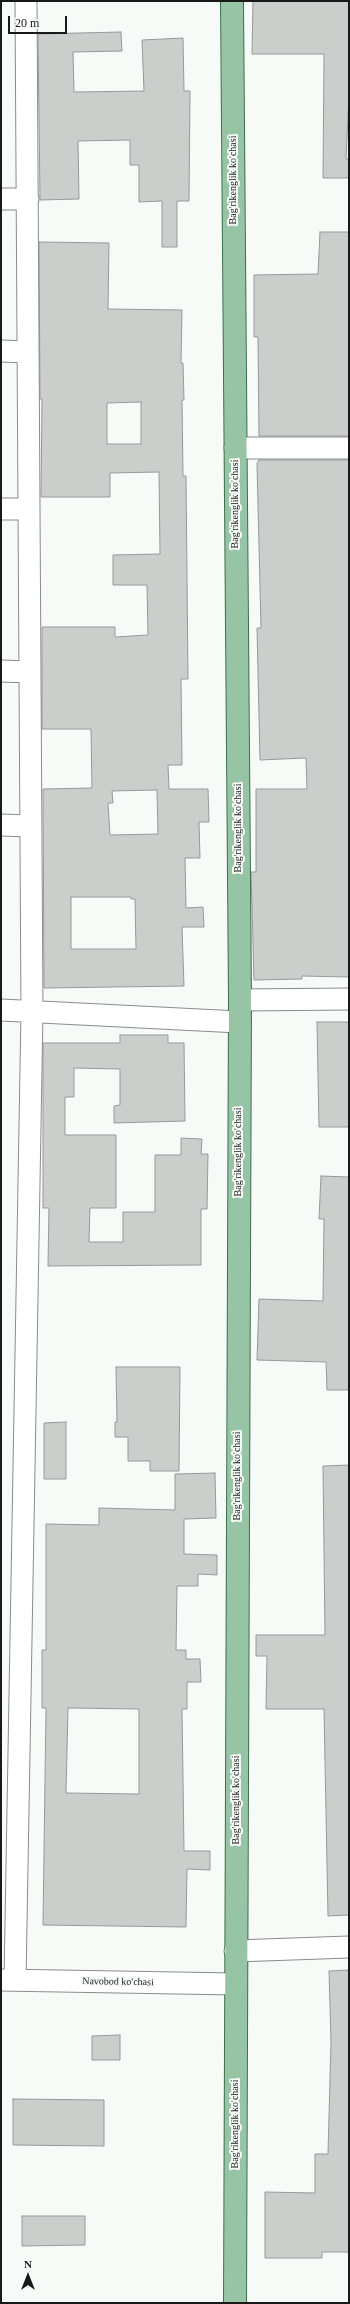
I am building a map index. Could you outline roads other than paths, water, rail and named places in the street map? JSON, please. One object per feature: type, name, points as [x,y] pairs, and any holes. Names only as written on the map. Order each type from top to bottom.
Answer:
[{"type":"main road","name":"Bag'rikenglik ko'chasi","points":[[232,1],[240,1000],[235,1951],[235,2303]]},
{"type":"street","points":[[8,1980],[32,1012],[26,1]]},
{"type":"street","points":[[1,198],[28,199]]},
{"type":"street","points":[[1,351],[28,352]]},
{"type":"street","points":[[235,448],[349,448]]},
{"type":"street","points":[[1,509],[29,509]]},
{"type":"street","points":[[1,671],[30,672]]},
{"type":"street","points":[[1,825],[31,826]]},
{"type":"street","points":[[240,1000],[349,999]]},
{"type":"street","points":[[1,1010],[239,1022]]},
{"type":"street","points":[[235,1951],[349,1947]]},
{"type":"street","name":"Navobod ko'chasi","points":[[8,1980],[235,1984]]}]
